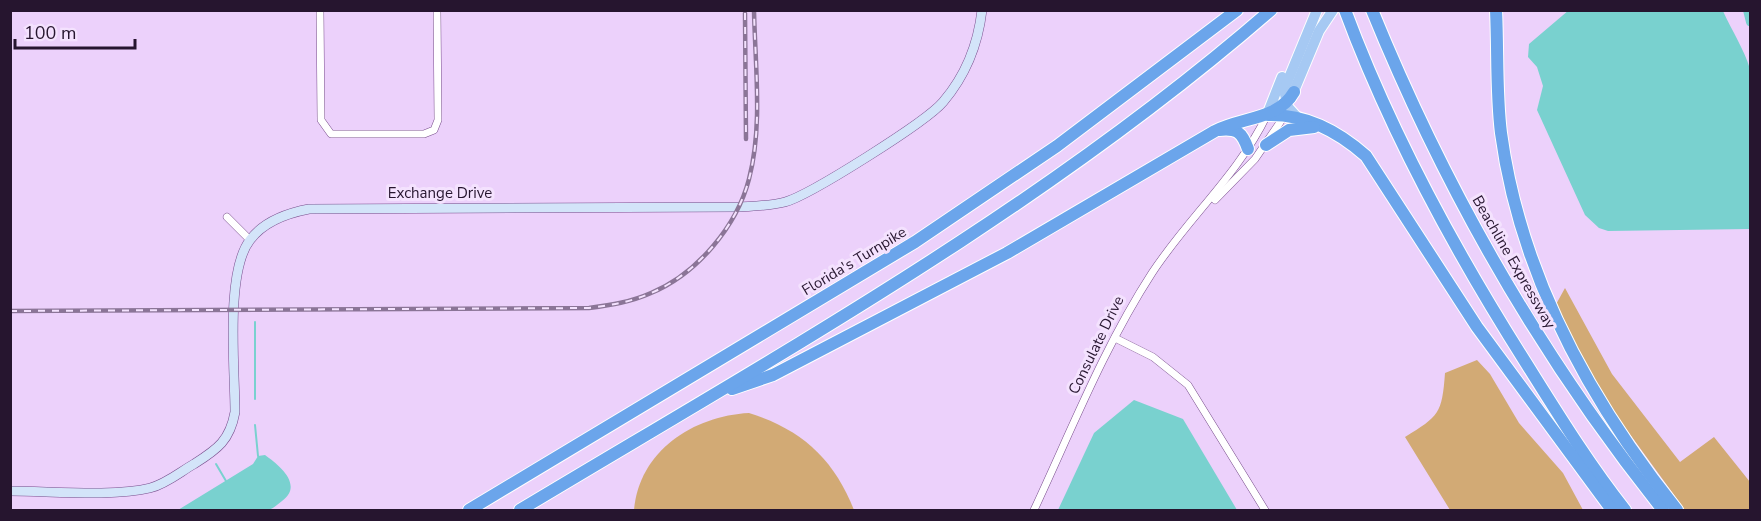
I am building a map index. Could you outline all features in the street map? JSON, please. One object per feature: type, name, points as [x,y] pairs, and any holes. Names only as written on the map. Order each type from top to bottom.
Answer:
[{"type":"highway","name":"Florida's Turnpike","points":[[469,510],[933,230],[1057,146],[1237,10]]},
{"type":"highway","points":[[520,510],[924,268],[1133,123],[1272,10]]},
{"type":"highway","points":[[1345,10],[1400,137],[1463,259],[1576,444],[1625,510]]},
{"type":"highway","name":"Beachline Expressway","points":[[1372,10],[1431,141],[1500,271],[1574,389],[1663,510]]},
{"type":"highway","points":[[1496,10],[1501,131],[1513,202],[1529,256],[1557,322],[1593,389],[1636,457],[1677,510]]},
{"type":"highway","points":[[711,396],[773,375],[1007,253],[1231,122],[1267,115],[1286,108],[1294,92]]},
{"type":"highway","points":[[1286,108],[1298,118],[1348,140],[1376,170],[1478,327],[1612,510]]},
{"type":"highway","points":[[1266,145],[1278,135],[1295,128],[1328,130]]},
{"type":"highway","points":[[1215,131],[1233,129],[1240,132],[1248,149]]},
{"type":"main road","points":[[1286,108],[1285,86],[1317,10]]},
{"type":"main road","name":"Consulate Drive","points":[[1267,115],[1294,45],[1317,10]]},
{"type":"main road","points":[[1294,92],[1319,31],[1333,10]]},
{"type":"street","points":[[320,10],[321,120],[325,128],[331,134],[424,134],[434,130],[438,120],[437,10]]},
{"type":"street","name":"Exchange Drive","points":[[249,240],[267,225],[289,213],[309,209],[739,207],[786,202],[810,192],[942,104],[972,57],[982,10]]},
{"type":"street","name":"Consulate Drive","points":[[1034,510],[1115,338],[1153,271],[1180,234],[1242,174],[1266,145],[1286,108]]},
{"type":"street","name":"Consulate Drive","points":[[1206,207],[1248,149],[1267,115]]},
{"type":"street","points":[[10,491],[129,491],[151,488],[211,454],[225,441],[232,430],[235,412],[235,284],[240,261],[249,240],[227,217]]},
{"type":"street","points":[[1115,338],[1153,357],[1188,385],[1265,510]]},
{"type":"shaded area","points":[[1569,10],[1723,11],[1750,69],[1750,229],[1608,231],[1599,228],[1585,215],[1537,110],[1543,86],[1537,67],[1528,57],[1529,44]]},
{"type":"shaded area","points":[[1565,288],[1612,374],[1680,462],[1714,437],[1750,482],[1750,510],[1685,510],[1613,411],[1554,308]]},
{"type":"shaded area","points":[[1477,360],[1490,374],[1519,423],[1563,473],[1583,510],[1450,510],[1405,437],[1425,424],[1437,412],[1442,397],[1445,373]]},
{"type":"shaded area","points":[[1134,400],[1183,419],[1237,510],[1058,510],[1094,433]]},
{"type":"shaded area","points":[[749,413],[785,428],[814,448],[836,475],[854,510],[634,510],[638,489],[646,470],[672,440],[708,421]]},
{"type":"shaded area","points":[[265,455],[277,464],[290,482],[291,488],[288,495],[274,507],[268,510],[245,512],[178,510],[253,464],[258,456]]},
{"type":"waterway","points":[[1747,10],[1750,22]]},
{"type":"waterway","points":[[255,322],[255,399]]},
{"type":"waterway","points":[[255,425],[258,456]]},
{"type":"waterway","points":[[216,464],[226,481]]},
{"type":"railway","points":[[10,311],[589,308],[621,303],[643,296],[668,285],[699,261],[725,231],[743,197],[749,179],[756,138],[754,10]]},
{"type":"railway","points":[[745,13],[746,139]]}]
